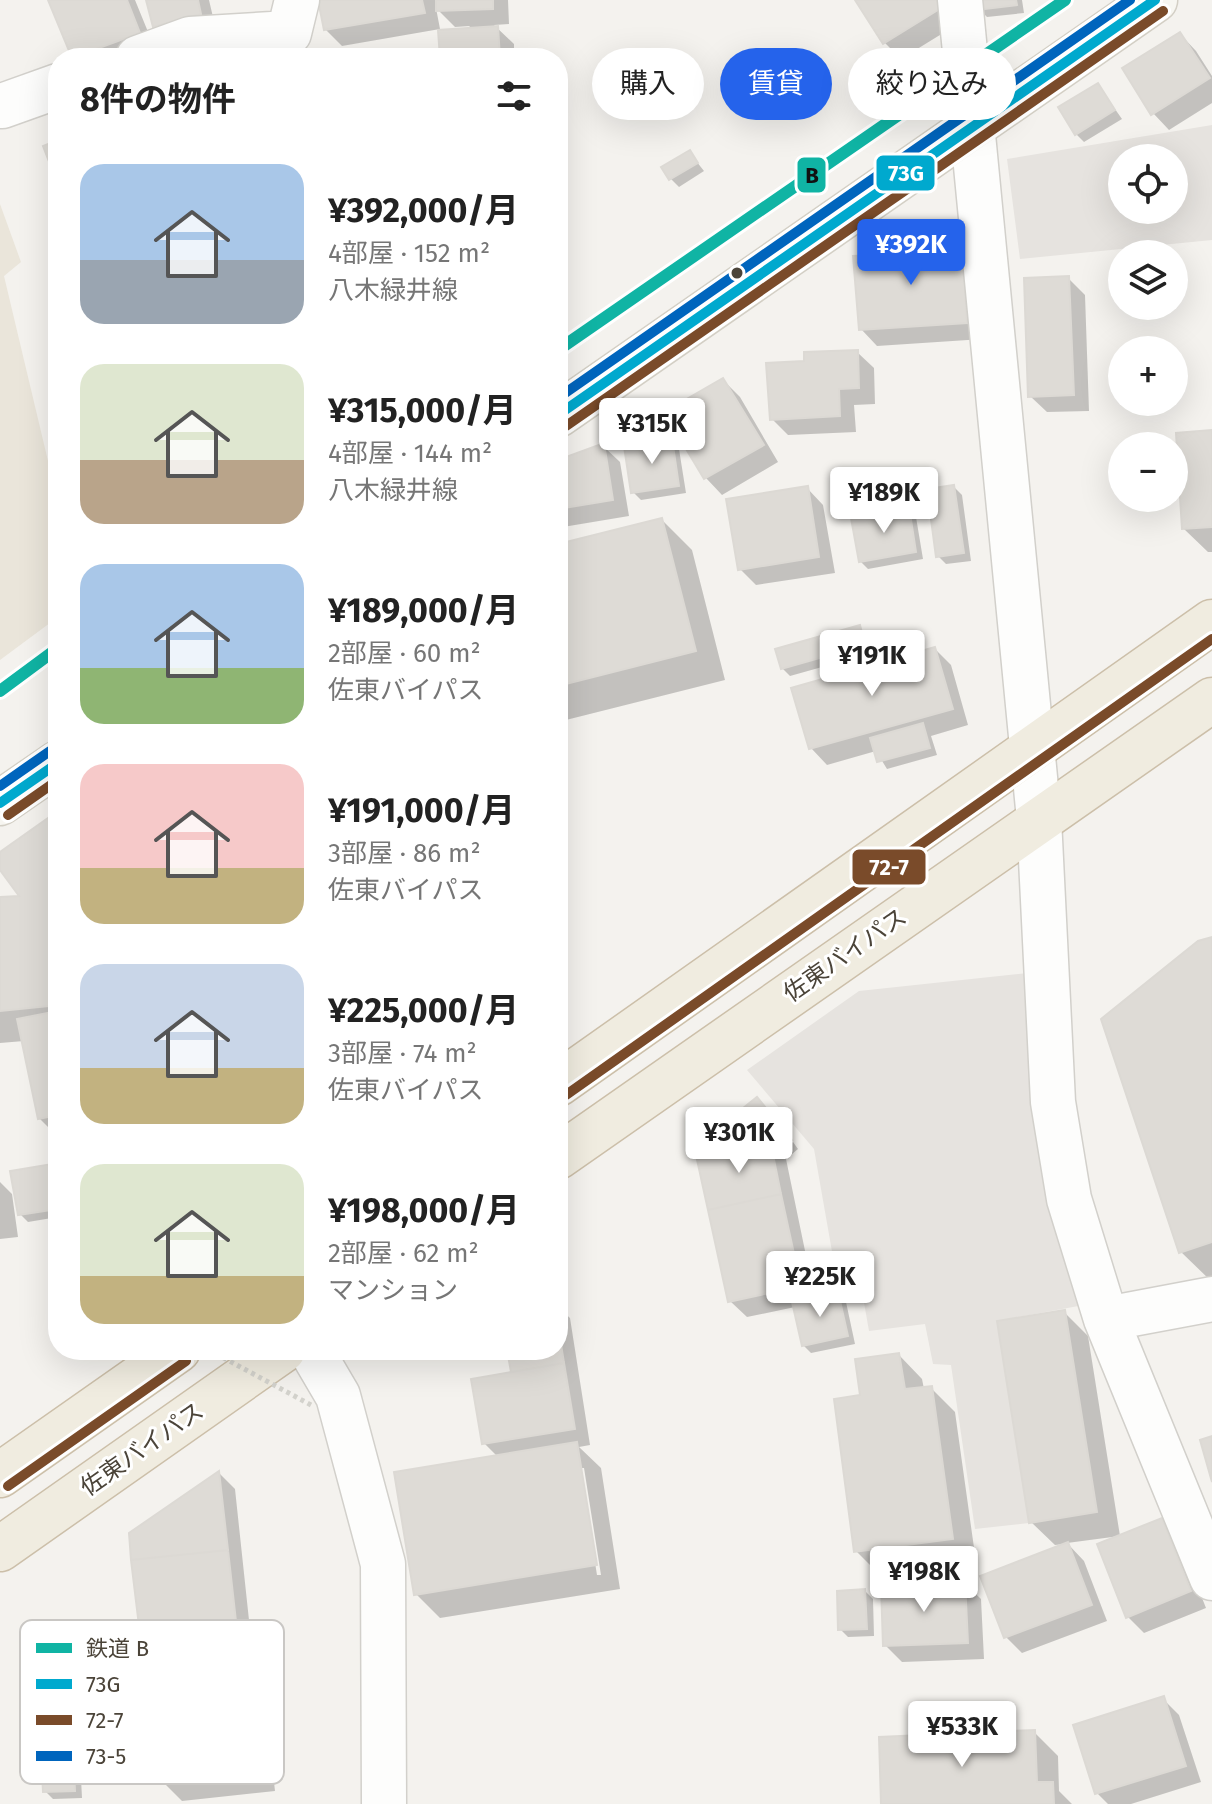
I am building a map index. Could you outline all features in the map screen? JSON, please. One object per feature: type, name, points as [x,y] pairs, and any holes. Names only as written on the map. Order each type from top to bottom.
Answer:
[{"type":"highway","points":[[568,1077],[1031,753],[1212,622]]},
{"type":"highway","name":"佐東バイパス","points":[[568,1150],[1212,700]]},
{"type":"highway","points":[[0,1475],[164,1360]]},
{"type":"highway","name":"佐東バイパス","points":[[0,1549],[269,1360]]},
{"type":"main road","points":[[568,408],[1155,0]]},
{"type":"main road","points":[[0,803],[48,770]]},
{"type":"street","points":[[165,48],[190,39],[289,33],[297,0]]},
{"type":"street","points":[[960,0],[1039,819],[1053,1102],[1069,1199],[1106,1319],[1212,1578]]},
{"type":"street","points":[[2,106],[48,90]]},
{"type":"street","points":[[1106,1319],[1212,1299]]},
{"type":"street","points":[[317,1360],[338,1396],[383,1564],[384,1804]]},
{"type":"path","points":[[228,1360],[311,1405]]},
{"type":"shaded area","points":[[1212,125],[1212,240],[1108,240],[1108,250],[1020,259],[1007,159]]},
{"type":"shaded area","points":[[0,204],[21,262],[4,276],[48,461],[48,624],[0,660]]},
{"type":"shaded area","points":[[1047,971],[1100,1302],[997,1321],[1029,1523],[975,1529],[951,1365],[933,1364],[925,1324],[869,1331],[856,1257],[834,1263],[814,1149],[747,1070],[859,991]]},
{"type":"building","points":[[48,0],[127,0],[140,33],[99,48],[68,48]]},
{"type":"building","points":[[146,0],[198,0],[201,14],[153,27]]},
{"type":"building","points":[[318,0],[422,0],[425,13],[324,30]]},
{"type":"building","points":[[436,0],[493,0],[493,9],[436,11]]},
{"type":"building","points":[[855,0],[943,0],[946,5],[883,44]]},
{"type":"building","points":[[976,0],[1016,0],[1017,5],[977,10]]},
{"type":"building","points":[[498,26],[499,48],[439,48],[438,30]]},
{"type":"building","points":[[1180,32],[1210,78],[1151,115],[1122,68]]},
{"type":"building","points":[[1098,83],[1115,110],[1075,135],[1058,107]]},
{"type":"building","points":[[690,150],[698,163],[669,180],[661,167]]},
{"type":"building","points":[[940,242],[941,250],[963,248],[967,323],[859,330],[853,256],[878,255],[878,247]]},
{"type":"building","points":[[1069,276],[1074,395],[1028,397],[1024,278]]},
{"type":"building","points":[[858,350],[859,388],[839,389],[840,416],[770,420],[766,363],[804,361],[804,352]]},
{"type":"building","points":[[723,378],[764,445],[704,479],[664,412]]},
{"type":"building","points":[[1212,430],[1212,527],[1182,529],[1181,512],[1188,512],[1188,432]]},
{"type":"building","points":[[672,439],[679,486],[631,493],[624,446]]},
{"type":"building","points":[[604,443],[613,500],[568,507],[568,456]]},
{"type":"building","points":[[954,485],[964,553],[936,557],[927,489]]},
{"type":"building","points":[[808,486],[819,557],[738,570],[726,499]]},
{"type":"building","points":[[909,507],[916,552],[859,562],[851,518]]},
{"type":"building","points":[[662,518],[696,651],[568,683],[568,542]]},
{"type":"building","points":[[860,625],[865,645],[781,669],[775,649]]},
{"type":"building","points":[[935,647],[953,709],[809,749],[791,688]]},
{"type":"building","points":[[923,723],[930,748],[877,762],[870,738]]},
{"type":"building","points":[[48,818],[48,1006],[0,1011],[0,897],[19,896],[0,870],[0,852]]},
{"type":"building","points":[[1212,937],[1212,1242],[1179,1253],[1101,1019],[1198,941]]},
{"type":"building","points":[[48,1013],[48,1117],[38,1119],[17,1019]]},
{"type":"building","points":[[757,1097],[792,1140],[773,1155],[770,1140],[702,1154],[696,1146]]},
{"type":"building","points":[[770,1140],[781,1194],[708,1210],[696,1155]]},
{"type":"building","points":[[48,1165],[48,1210],[18,1215],[10,1171]]},
{"type":"building","points":[[781,1194],[801,1286],[728,1302],[708,1210]]},
{"type":"building","points":[[838,1292],[848,1336],[802,1346],[792,1302]]},
{"type":"building","points":[[1065,1310],[1097,1512],[1029,1523],[997,1321]]},
{"type":"building","points":[[899,1353],[905,1389],[932,1386],[953,1539],[854,1552],[834,1399],[860,1395],[855,1359]]},
{"type":"building","points":[[509,1360],[564,1360],[564,1363],[511,1372]]},
{"type":"building","points":[[564,1363],[575,1429],[482,1444],[471,1379]]},
{"type":"building","points":[[1212,1436],[1212,1482],[1200,1440]]},
{"type":"building","points":[[577,1442],[597,1565],[414,1595],[394,1472]]},
{"type":"building","points":[[219,1471],[228,1550],[131,1560],[129,1533]]},
{"type":"building","points":[[1162,1518],[1191,1591],[1126,1618],[1097,1544]]},
{"type":"building","points":[[1068,1542],[1092,1605],[1004,1638],[980,1576]]},
{"type":"building","points":[[228,1550],[236,1620],[138,1620],[131,1560]]},
{"type":"building","points":[[965,1581],[968,1643],[883,1646],[881,1584]]},
{"type":"building","points":[[865,1589],[867,1629],[838,1630],[837,1591]]},
{"type":"building","points":[[1164,1696],[1186,1766],[1095,1794],[1073,1725]]},
{"type":"building","points":[[1035,1730],[1037,1782],[1053,1782],[1054,1804],[881,1804],[879,1737]]},
{"type":"building","points":[[43,1784],[75,1784],[75,1791],[43,1792]]},
{"type":"rail line","name":"B","points":[[568,343],[1065,0]]},
{"type":"rail line","name":"B","points":[[0,691],[48,655]]},
{"type":"transit line","name":"73-5","points":[[568,391],[1130,0]]},
{"type":"transit line","name":"73G","points":[[568,408],[1155,0]]},
{"type":"transit line","name":"72-7","points":[[568,425],[1163,11]]},
{"type":"transit line","name":"72-7","points":[[568,1094],[1212,639]]},
{"type":"transit line","name":"73-5","points":[[0,786],[48,752]]},
{"type":"transit line","name":"73G","points":[[0,803],[48,770]]},
{"type":"transit line","name":"72-7","points":[[8,815],[48,787]]},
{"type":"transit line","name":"72-7","points":[[8,1486],[186,1361]]}]
